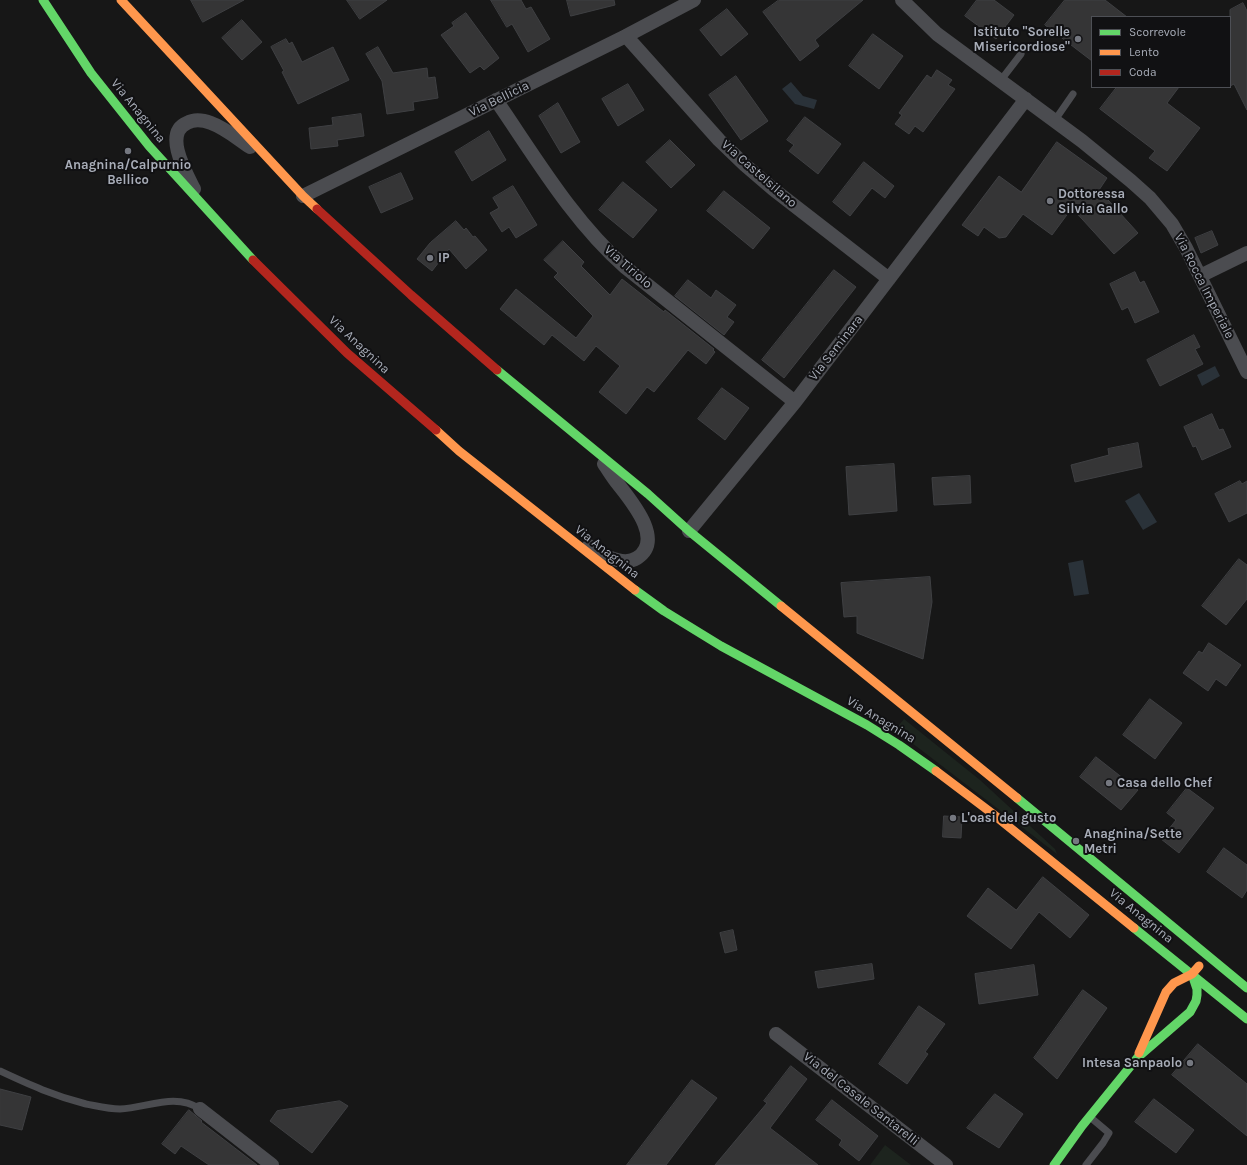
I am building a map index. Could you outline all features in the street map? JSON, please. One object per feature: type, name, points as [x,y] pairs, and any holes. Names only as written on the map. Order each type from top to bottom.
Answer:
[{"type":"main road","name":"Via Anagnina","points":[[43,0],[91,73],[149,146],[201,204],[259,265],[347,353],[458,451],[621,580],[664,611],[721,646],[847,714],[899,745],[981,805],[1247,1019]]},
{"type":"main road","name":"Via Anagnina","points":[[122,0],[303,196],[411,295],[498,371],[648,494],[689,531],[1247,988]]},
{"type":"main road","points":[[1138,1057],[1166,992],[1174,983],[1192,974],[1207,955]]},
{"type":"main road","points":[[1054,1165],[1138,1057],[1190,1012],[1196,1001],[1197,995],[1197,989],[1192,974]]},
{"type":"street","name":"Via Bellicia","points":[[303,196],[626,36],[694,0]]},
{"type":"street","name":"Via Rocca Imperiale","points":[[902,0],[937,34],[1082,141],[1141,190],[1162,212],[1182,240],[1247,372]]},
{"type":"street","name":"Via Castelsilano","points":[[626,36],[719,140],[745,165],[773,189],[889,279]]},
{"type":"street","name":"Via Seminara","points":[[689,531],[795,402],[1026,99]]},
{"type":"street","name":"Via Tiriolo","points":[[496,100],[573,212],[606,250],[625,267],[795,402]]},
{"type":"street","points":[[201,204],[177,149],[177,132],[182,125],[193,121],[211,123],[271,161]]},
{"type":"street","points":[[1200,276],[1247,252]]},
{"type":"street","points":[[514,496],[601,553],[617,560],[625,561],[636,559],[647,547],[645,523],[596,451]]},
{"type":"street","name":"Via del Casale Santarelli","points":[[776,1034],[946,1165]]},
{"type":"street","points":[[200,1109],[272,1165]]},
{"type":"lane","points":[[1001,80],[1021,54]]},
{"type":"lane","points":[[1055,120],[1073,94]]},
{"type":"lane","points":[[0,1071],[47,1092],[99,1107],[121,1109],[177,1101],[190,1104],[200,1109]]},
{"type":"lane","points":[[1086,1165],[1109,1133],[1090,1117]]},
{"type":"shaded area","points":[[791,82],[803,96],[817,100],[814,109],[795,104],[782,89]]},
{"type":"shaded area","points":[[1215,366],[1220,376],[1202,386],[1197,375]]},
{"type":"shaded area","points":[[1139,493],[1157,522],[1143,530],[1125,501]]},
{"type":"shaded area","points":[[1083,560],[1089,594],[1074,596],[1068,563]]},
{"type":"shaded area","points":[[904,719],[980,780],[1055,849],[1057,854],[895,730]]},
{"type":"shaded area","points":[[885,1145],[911,1165],[870,1165]]},
{"type":"building","points":[[191,0],[244,0],[203,22]]},
{"type":"building","points":[[347,0],[387,0],[360,19]]},
{"type":"building","points":[[491,0],[521,0],[526,9],[531,7],[550,39],[528,52],[512,24],[507,27]]},
{"type":"building","points":[[567,0],[614,0],[615,5],[571,16]]},
{"type":"building","points":[[779,0],[863,0],[815,40],[819,46],[800,61],[763,12]]},
{"type":"building","points":[[977,0],[994,0],[1014,15],[996,39],[965,16]]},
{"type":"building","name":"Istituto \"Sorelle Misericordiose\"","points":[[1065,0],[1105,0],[1126,16],[1091,16],[1091,60],[1045,25]]},
{"type":"building","points":[[1243,3],[1247,11],[1247,110],[1234,84],[1231,86],[1230,10]]},
{"type":"building","points":[[727,9],[748,34],[721,56],[700,30]]},
{"type":"building","points":[[466,13],[499,58],[484,70],[480,66],[470,73],[441,35],[454,26],[452,23]]},
{"type":"building","points":[[242,20],[262,42],[242,60],[222,38]]},
{"type":"building","points":[[873,34],[903,56],[879,89],[849,66]]},
{"type":"building","points":[[286,39],[289,44],[292,42],[302,62],[333,47],[349,80],[298,104],[282,72],[284,71],[271,47]]},
{"type":"building","points":[[378,47],[393,73],[427,68],[428,78],[435,77],[438,98],[413,102],[414,110],[387,114],[382,81],[366,54]]},
{"type":"building","points":[[937,70],[952,80],[948,85],[955,89],[923,132],[915,126],[909,134],[895,124],[902,115],[899,113],[927,75],[931,78]]},
{"type":"building","points":[[736,76],[768,121],[741,140],[709,95]]},
{"type":"building","points":[[628,84],[644,110],[618,126],[602,99]]},
{"type":"building","points":[[1116,88],[1178,88],[1167,103],[1200,128],[1167,171],[1149,158],[1155,151],[1100,109]]},
{"type":"building","points":[[558,103],[580,142],[561,153],[539,116]]},
{"type":"building","points":[[361,114],[364,136],[337,140],[338,146],[311,149],[309,128],[333,125],[332,118]]},
{"type":"building","points":[[805,117],[841,144],[818,174],[789,151],[794,145],[787,140]]},
{"type":"building","points":[[489,131],[506,160],[472,181],[455,152]]},
{"type":"building","points":[[670,140],[695,165],[671,188],[646,162]]},
{"type":"building","points":[[1057,142],[1107,178],[1099,190],[1138,233],[1114,254],[1072,208],[1052,235],[1023,214],[1006,237],[999,238],[984,227],[978,236],[962,225],[999,176],[1021,192]]},
{"type":"building","points":[[864,162],[894,186],[885,198],[872,188],[850,216],[833,202]]},
{"type":"building","points":[[401,173],[413,199],[381,213],[369,187]]},
{"type":"building","points":[[623,182],[657,210],[633,238],[599,210]]},
{"type":"building","points":[[513,186],[537,225],[516,238],[509,227],[502,232],[490,213],[499,208],[493,198]]},
{"type":"building","points":[[724,191],[770,228],[753,249],[707,211]]},
{"type":"building","points":[[456,221],[464,230],[466,228],[473,237],[475,236],[487,250],[466,269],[449,249],[432,271],[417,259],[430,243]]},
{"type":"building","points":[[1212,231],[1218,245],[1201,253],[1195,238]]},
{"type":"building","points":[[563,241],[584,262],[581,266],[610,295],[622,279],[664,312],[665,310],[714,349],[713,350],[715,352],[706,364],[688,350],[654,392],[647,387],[626,414],[599,392],[620,366],[596,346],[584,361],[552,335],[544,345],[500,309],[516,289],[576,338],[593,316],[554,277],[558,273],[544,260]]},
{"type":"building","points":[[834,270],[856,287],[784,378],[762,360]]},
{"type":"building","points":[[1135,272],[1140,283],[1144,281],[1159,312],[1135,323],[1128,307],[1122,310],[1110,284]]},
{"type":"building","points":[[688,280],[711,298],[716,290],[736,305],[727,317],[734,322],[724,335],[675,296]]},
{"type":"building","points":[[1194,335],[1200,347],[1195,349],[1203,364],[1160,386],[1147,360]]},
{"type":"building","points":[[722,388],[749,408],[725,440],[698,419]]},
{"type":"building","points":[[1212,414],[1219,430],[1223,429],[1231,447],[1202,460],[1196,446],[1193,447],[1184,427]]},
{"type":"building","points":[[1138,443],[1142,467],[1075,482],[1071,465],[1109,455],[1108,449]]},
{"type":"building","points":[[894,464],[897,511],[849,515],[846,467]]},
{"type":"building","points":[[970,476],[971,503],[934,505],[932,478]]},
{"type":"building","points":[[1240,481],[1242,484],[1247,481],[1247,513],[1229,522],[1215,494]]},
{"type":"building","points":[[1239,559],[1247,565],[1247,599],[1226,625],[1202,606]]},
{"type":"building","points":[[930,577],[932,602],[923,659],[857,633],[857,616],[844,617],[841,583]]},
{"type":"building","points":[[1209,643],[1241,665],[1226,686],[1216,679],[1208,691],[1183,673],[1199,651],[1202,653]]},
{"type":"building","points":[[1150,699],[1182,723],[1155,759],[1123,735]]},
{"type":"building","name":"Casa dello Chef","points":[[1096,757],[1138,790],[1121,810],[1080,777]]},
{"type":"building","points":[[1187,788],[1214,808],[1179,853],[1161,839],[1176,820],[1167,813]]},
{"type":"building","points":[[944,816],[962,817],[961,838],[943,837]]},
{"type":"building","points":[[1224,848],[1247,865],[1247,890],[1242,898],[1207,872]]},
{"type":"building","points":[[1043,877],[1089,915],[1070,938],[1039,912],[1011,949],[967,916],[988,888],[1016,910]]},
{"type":"building","points":[[733,930],[737,950],[725,953],[720,933]]},
{"type":"building","points":[[872,964],[874,979],[818,988],[815,972]]},
{"type":"building","points":[[1034,965],[1038,995],[979,1004],[975,974]]},
{"type":"building","points":[[1083,990],[1107,1008],[1057,1079],[1034,1058]]},
{"type":"building","points":[[919,1006],[945,1024],[925,1052],[928,1054],[907,1084],[879,1064]]},
{"type":"building","points":[[1198,1044],[1247,1084],[1247,1136],[1172,1075]]},
{"type":"building","points":[[791,1066],[807,1079],[770,1128],[818,1165],[715,1165],[767,1103],[764,1101]]},
{"type":"building","points":[[692,1080],[717,1098],[666,1165],[627,1165]]},
{"type":"building","points":[[0,1089],[31,1097],[22,1130],[0,1125]]},
{"type":"building","points":[[995,1094],[1023,1114],[999,1148],[967,1128]]},
{"type":"building","points":[[1154,1099],[1194,1130],[1176,1153],[1135,1122]]},
{"type":"building","points":[[832,1100],[878,1136],[859,1161],[839,1145],[842,1140],[816,1120]]},
{"type":"building","points":[[340,1101],[348,1106],[312,1153],[270,1121],[277,1111]]},
{"type":"building","points":[[189,1110],[202,1121],[201,1122],[257,1165],[209,1165],[181,1146],[175,1154],[162,1144]]},
{"type":"traffic: fast","points":[[43,0],[91,73],[149,146],[253,260]]},
{"type":"traffic: fast","points":[[497,370],[781,606]]},
{"type":"traffic: fast","points":[[635,590],[664,611],[721,646],[867,725],[936,771]]},
{"type":"traffic: fast","points":[[1017,798],[1247,988]]},
{"type":"traffic: fast","points":[[1134,928],[1247,1019]]},
{"type":"traffic: fast","points":[[1054,1165],[1082,1126],[1138,1057],[1190,1012],[1196,1001],[1197,995],[1197,989],[1192,974]]},
{"type":"traffic: slow","points":[[121,0],[303,196],[317,209]]},
{"type":"traffic: slow","points":[[436,430],[459,451],[635,590]]},
{"type":"traffic: slow","points":[[781,606],[1017,798]]},
{"type":"traffic: slow","points":[[936,771],[993,814],[1134,928]]},
{"type":"traffic: slow","points":[[1139,1053],[1166,992],[1174,983],[1192,974],[1199,966]]},
{"type":"traffic: jam","points":[[317,209],[411,295],[497,370]]},
{"type":"traffic: jam","points":[[253,260],[347,353],[436,430]]},
{"type":"place","name":"Istituto \"Sorelle Misericordiose\"","points":[[1078,39]]},
{"type":"place","name":"Anagnina/Calpurnio Bellico","points":[[128,151]]},
{"type":"place","name":"Dottoressa Silvia Gallo","points":[[1050,201]]},
{"type":"place","name":"IP","points":[[430,258]]},
{"type":"place","name":"Casa dello Chef","points":[[1109,783]]},
{"type":"place","name":"L'oasi del gusto","points":[[953,818]]},
{"type":"place","name":"Anagnina/Sette Metri","points":[[1076,841]]},
{"type":"place","name":"Intesa Sanpaolo","points":[[1190,1063]]}]
